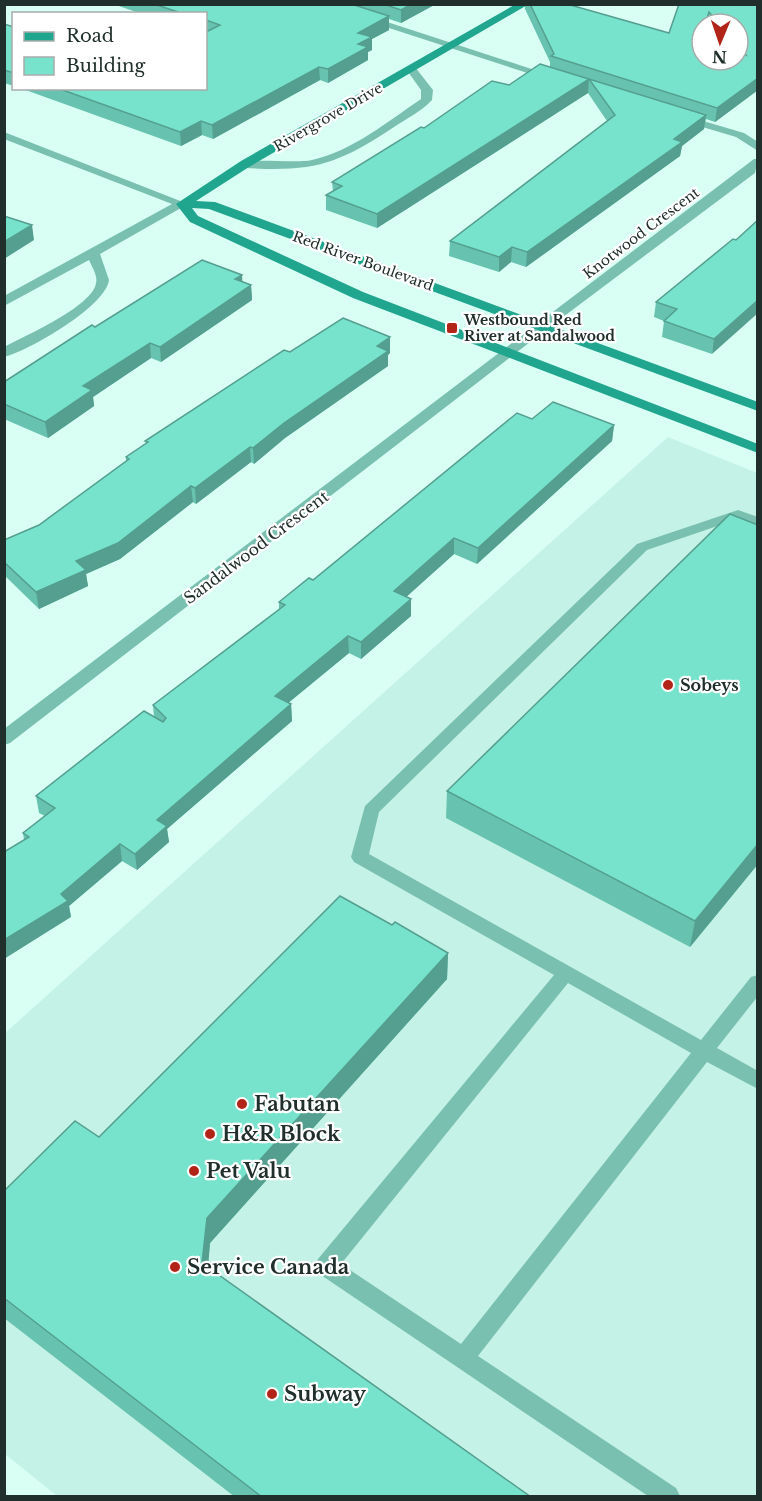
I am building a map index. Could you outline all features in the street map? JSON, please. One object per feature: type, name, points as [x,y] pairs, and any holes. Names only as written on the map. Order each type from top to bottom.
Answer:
[{"type":"street","points":[[320,4],[561,81]]},
{"type":"street","name":"Rivergrove Drive","points":[[4,302],[182,204],[245,164],[524,4]]},
{"type":"street","name":"Rivergrove Drive","points":[[245,164],[301,166],[330,159],[396,122],[426,100],[427,90],[411,69]]},
{"type":"street","points":[[672,115],[740,135],[758,148]]},
{"type":"street","name":"Red River Boulevard","points":[[4,135],[182,204],[211,205],[758,407]]},
{"type":"street","name":"Knotwood Crescent","points":[[542,326],[742,177],[758,162]]},
{"type":"street","name":"Red River Boulevard","points":[[182,204],[194,219],[358,295],[758,449]]},
{"type":"street","points":[[4,352],[85,307],[101,292],[103,280],[93,252]]},
{"type":"street","points":[[508,354],[542,326]]},
{"type":"street","name":"Sandalwood Crescent","points":[[4,739],[508,354]]},
{"type":"lane","points":[[758,522],[738,514],[642,547],[371,810],[360,857],[758,1081]]},
{"type":"lane","points":[[566,973],[326,1266],[668,1497]]},
{"type":"lane","points":[[463,1358],[758,982]]},
{"type":"shaded area","points":[[668,437],[757,473],[757,1496],[57,1496],[5,1454],[4,1034]]},
{"type":"building","points":[[154,4],[351,4],[389,16],[358,33],[372,37],[358,44],[368,47],[328,69],[319,67],[212,125],[201,121],[180,132],[63,90],[207,90],[207,32],[220,25],[207,20],[207,12],[178,12]]},
{"type":"building","points":[[383,4],[412,4],[401,10]]},
{"type":"building","points":[[530,4],[567,4],[669,33],[679,4],[758,4],[758,78],[717,108],[551,56],[554,54]]},
{"type":"building","points":[[4,24],[12,26],[12,72],[4,70]]},
{"type":"building","points":[[540,64],[589,79],[377,214],[326,195],[342,186],[332,182],[421,127],[424,128],[492,81],[509,85]]},
{"type":"building","points":[[589,79],[706,115],[674,139],[682,142],[527,252],[512,247],[499,257],[450,241],[615,115]]},
{"type":"building","points":[[4,216],[32,225],[4,242]]},
{"type":"building","points":[[758,220],[758,300],[714,339],[664,321],[677,309],[656,302],[733,239],[736,240]]},
{"type":"building","points":[[202,260],[242,275],[235,279],[251,285],[160,347],[150,343],[83,386],[92,390],[45,422],[4,404],[4,382],[92,325],[95,327]]},
{"type":"building","points":[[343,318],[390,337],[377,346],[388,351],[195,488],[191,486],[118,543],[76,561],[86,570],[36,592],[4,562],[4,540],[39,525],[129,459],[126,457],[148,442],[145,441],[284,350],[290,352]]},
{"type":"building","points":[[553,402],[614,425],[478,548],[454,538],[394,591],[411,599],[361,642],[348,636],[275,696],[291,704],[157,820],[167,826],[135,854],[120,844],[61,894],[68,901],[4,940],[4,852],[29,837],[23,833],[55,808],[36,796],[144,711],[163,722],[166,718],[153,705],[285,605],[279,602],[309,578],[313,580],[517,413],[532,419]]},
{"type":"building","name":"Sobeys","points":[[730,514],[758,525],[758,844],[695,921],[447,791]]},
{"type":"building","points":[[340,896],[392,925],[395,922],[448,953],[207,1218],[202,1263],[531,1497],[262,1497],[4,1298],[4,1191],[75,1121],[99,1137]]},
{"type":"place","name":"Westbound Red River at Sandalwood","points":[[452,328]]},
{"type":"place","name":"Sobeys","points":[[668,685]]},
{"type":"place","name":"Fabutan","points":[[242,1104]]},
{"type":"place","name":"H&R Block","points":[[210,1134]]},
{"type":"place","name":"Pet Valu","points":[[194,1171]]},
{"type":"place","name":"Service Canada","points":[[175,1267]]},
{"type":"place","name":"Subway","points":[[272,1394]]}]
